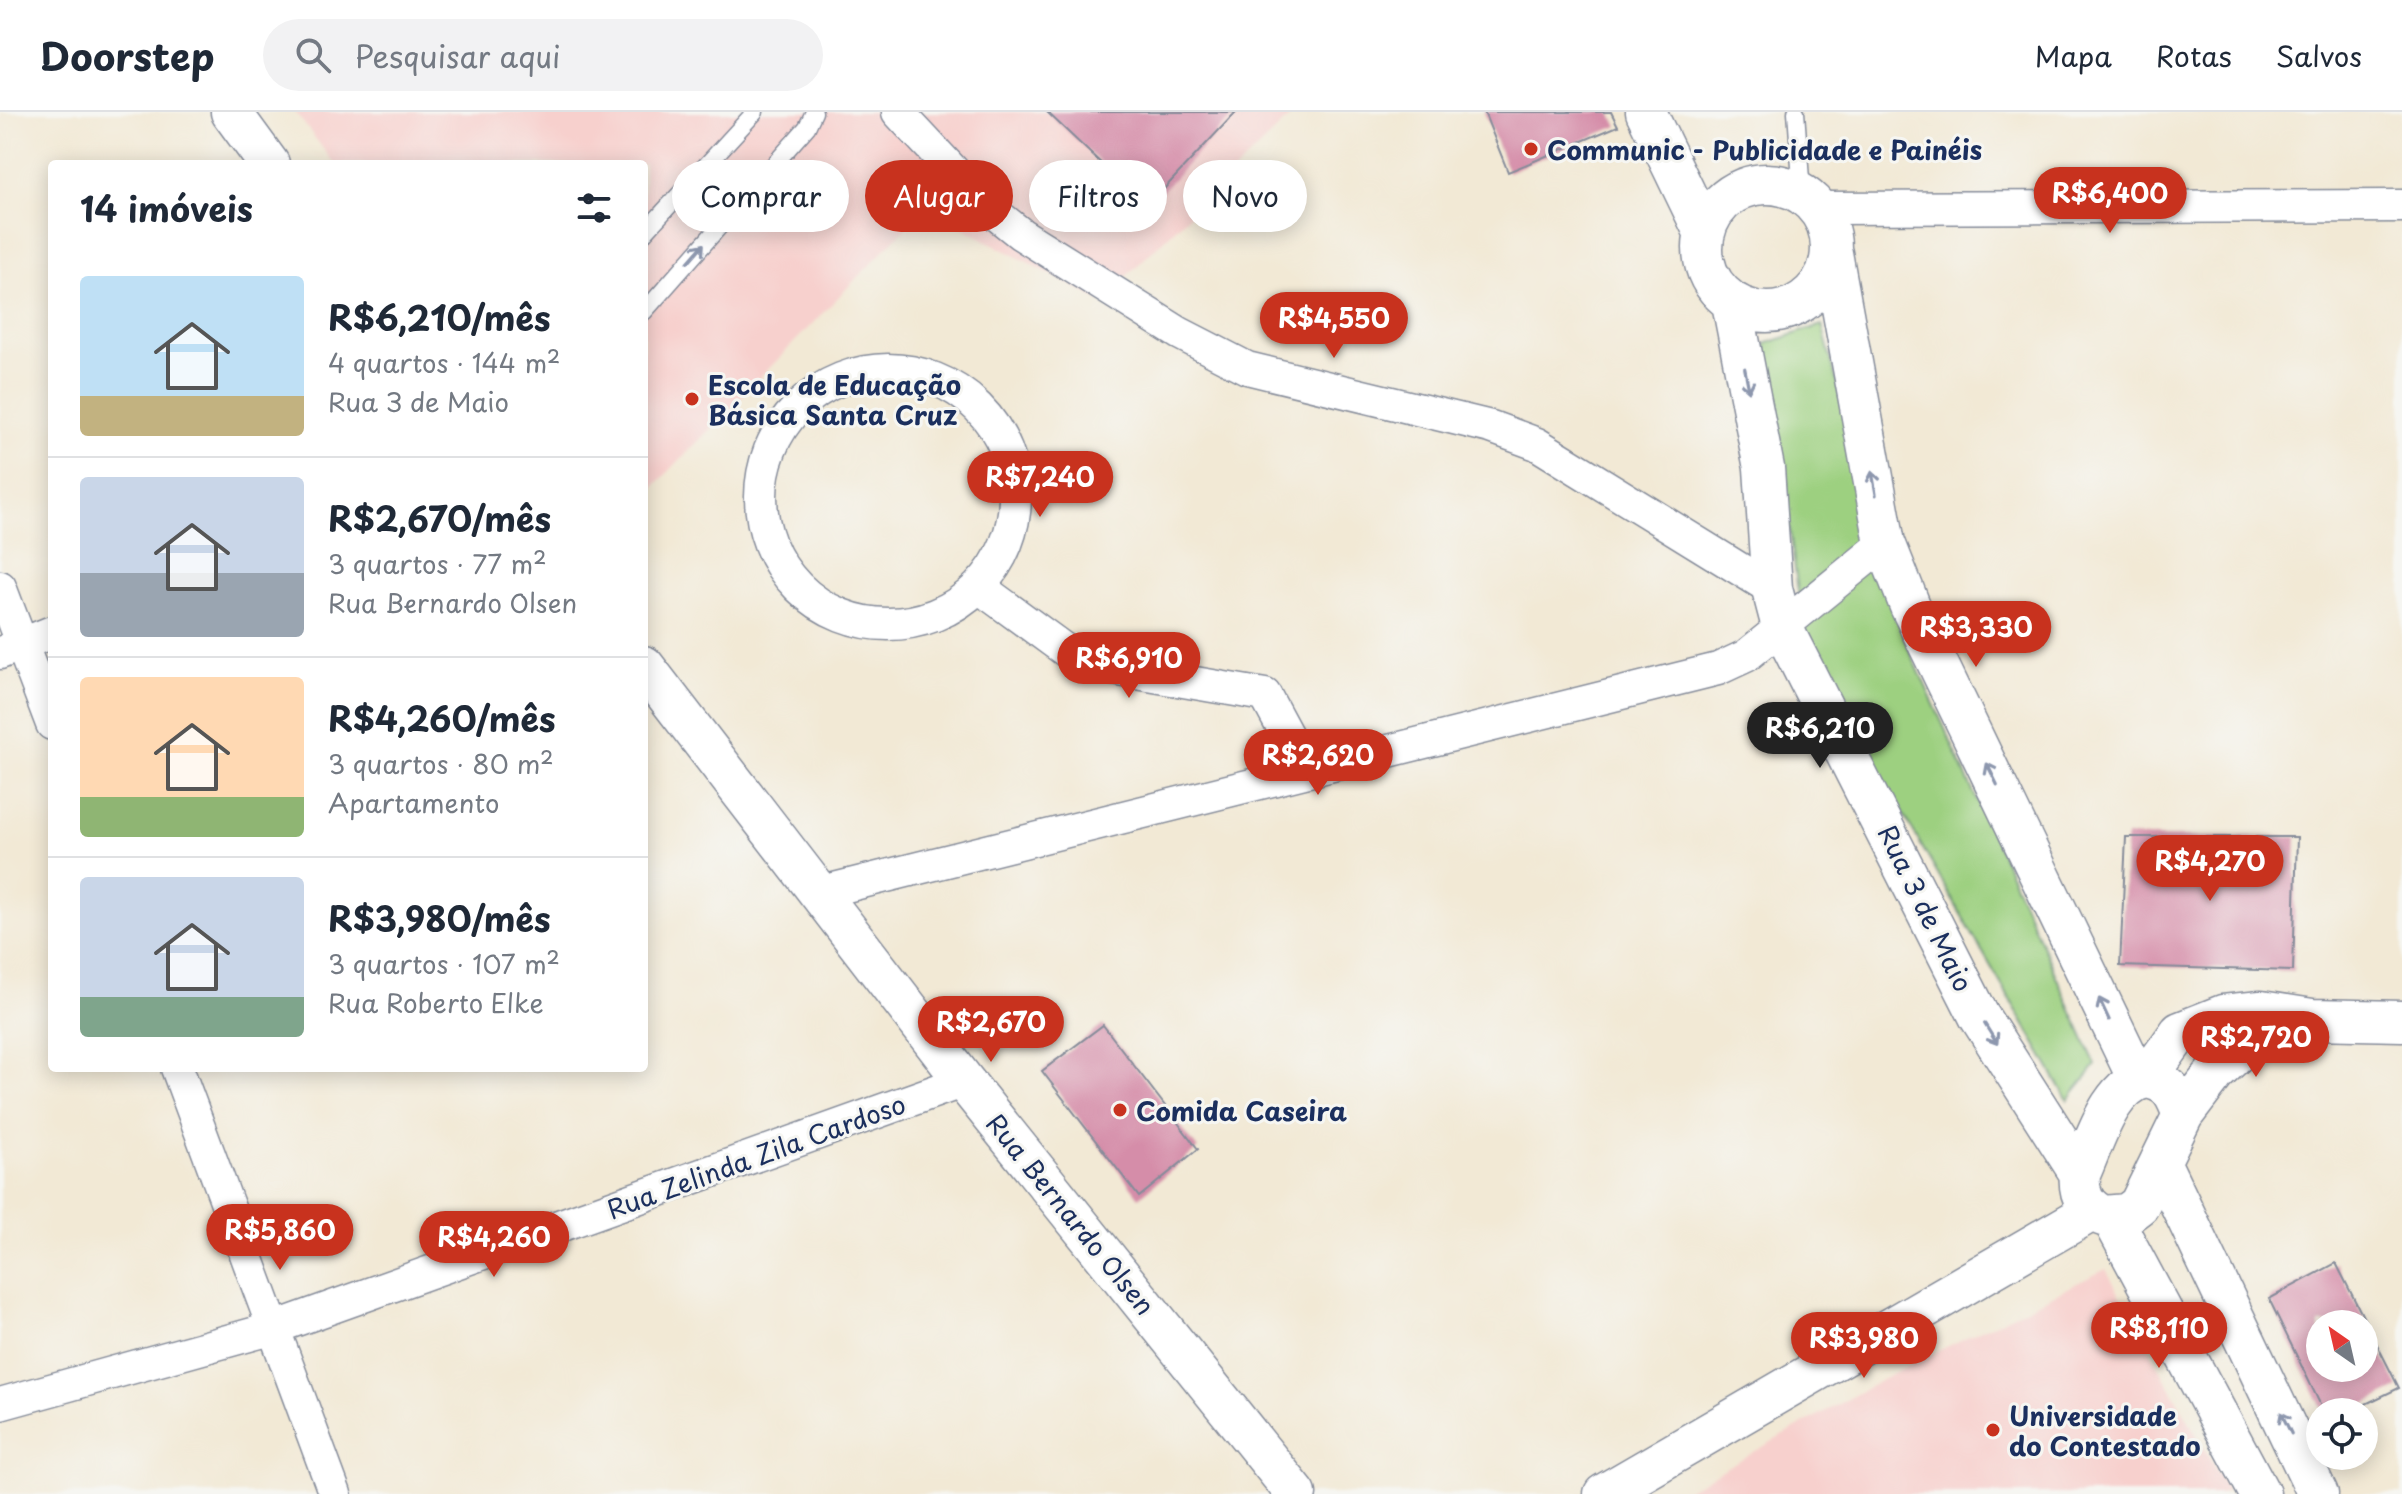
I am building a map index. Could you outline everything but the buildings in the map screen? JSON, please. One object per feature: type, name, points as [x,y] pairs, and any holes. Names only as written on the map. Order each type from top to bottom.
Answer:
[{"type":"street","points":[[231,112],[266,160]]},
{"type":"street","points":[[898,112],[986,206],[1021,234],[1179,333],[1247,368],[1491,427],[1537,444],[1772,589]]},
{"type":"street","points":[[1646,112],[1704,232]]},
{"type":"street","points":[[1832,253],[1824,279],[1808,299],[1783,311],[1757,313],[1732,303],[1713,284],[1703,259],[1704,232],[1715,210],[1733,193],[1755,184],[1779,184],[1810,200],[2402,206]]},
{"type":"street","points":[[1810,200],[1830,229],[1885,543],[1910,606],[2142,1079]]},
{"type":"street","name":"Rua 3 de Maio","points":[[1732,303],[1764,468],[1772,589],[1782,627],[1979,1016],[2095,1201],[2190,1361],[2260,1494]]},
{"type":"street","points":[[867,370],[920,372],[968,396],[1002,437],[1017,489],[1008,542],[979,587],[935,617],[882,626],[830,613],[788,579],[763,532],[760,478],[779,428],[817,389],[867,370]]},
{"type":"street","points":[[818,893],[1718,669],[1746,656],[1885,543]]},
{"type":"street","points":[[0,587],[25,643],[48,712]]},
{"type":"street","points":[[979,587],[1084,664],[1265,695],[1306,771]]},
{"type":"street","name":"Rua Bernardo Olsen","points":[[648,671],[964,1081],[1296,1494]]},
{"type":"street","points":[[1604,1494],[2095,1201],[2118,1094],[2142,1079],[2180,1032],[2223,1015],[2261,1011],[2312,1019],[2402,1021]]},
{"type":"street","points":[[2095,1201],[2127,1214],[2139,1205],[2183,1115],[2215,1073],[2251,1039],[2312,1019]]},
{"type":"street","points":[[178,1072],[271,1329],[335,1494]]},
{"type":"street","points":[[2142,1079],[2160,1080],[2174,1091],[2183,1115]]},
{"type":"street","name":"Rua Zelinda Zila Cardoso","points":[[0,1404],[271,1329],[964,1081]]},
{"type":"street","points":[[2160,1162],[2318,1494]]},
{"type":"street","points":[[2190,1361],[2242,1331]]},
{"type":"lane","points":[[648,229],[755,112]]},
{"type":"lane","points":[[648,307],[807,127],[814,112]]},
{"type":"lane","points":[[1796,112],[1810,200]]},
{"type":"shaded area","name":"Escola de Educação Básica Santa Cruz","points":[[295,112],[1295,112],[1246,160],[1183,160],[1183,221],[1101,301],[970,232],[1013,232],[1013,160],[865,160],[865,232],[902,232],[648,493],[648,160],[332,160]]},
{"type":"shaded area","name":"Universidade do Contestado","points":[[2106,1269],[2227,1491],[2220,1494],[1679,1494],[1899,1370]]},
{"type":"green space","points":[[1822,325],[1905,640],[2096,1065],[2068,1100],[1805,644],[1765,344]]},
{"type":"place","name":"Communic - Publicidade e Painéis","points":[[1531,149]]},
{"type":"place","name":"Escola de Educação Básica Santa Cruz","points":[[692,399]]},
{"type":"place","name":"Comida Caseira","points":[[1120,1110]]},
{"type":"place","name":"Universidade do Contestado","points":[[1993,1430]]}]
